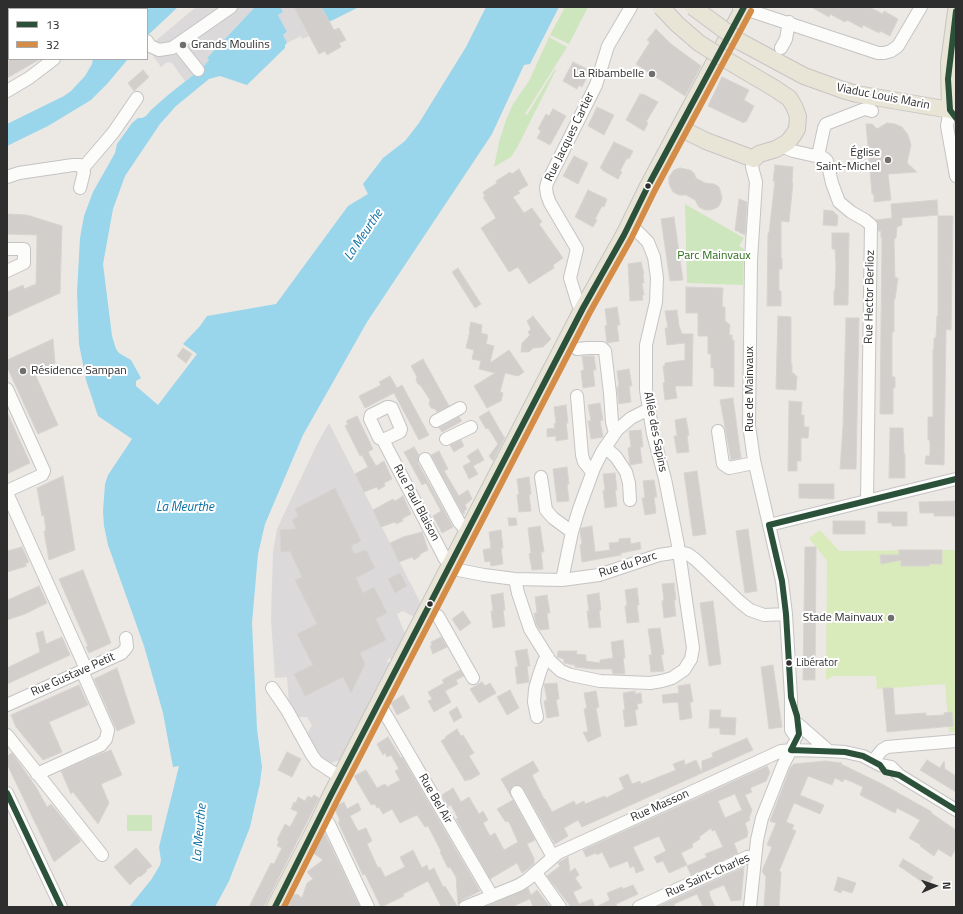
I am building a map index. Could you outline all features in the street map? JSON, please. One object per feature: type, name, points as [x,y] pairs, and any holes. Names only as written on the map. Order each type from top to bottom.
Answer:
[{"type":"main road","points":[[661,7],[698,43],[789,98],[798,116],[798,124],[794,134],[788,142],[782,146],[759,154],[754,158],[717,146],[698,137],[681,126]]},
{"type":"main road","name":"Viaduc Louis Marin","points":[[693,7],[740,41],[804,76],[857,94],[923,105],[954,113]]},
{"type":"main road","points":[[275,907],[340,777],[450,565],[586,303],[668,151],[742,7]]},
{"type":"main road","points":[[954,113],[948,63],[956,16]]},
{"type":"main road","points":[[668,151],[686,141],[698,137]]},
{"type":"street","points":[[149,43],[159,50],[172,48],[231,7]]},
{"type":"street","name":"Rue Jacques Cartier","points":[[586,303],[578,304],[570,278],[577,248],[550,203],[546,188],[547,182],[596,85],[608,46],[631,7]]},
{"type":"street","points":[[742,7],[878,53],[884,53],[891,51],[898,46],[920,7]]},
{"type":"street","points":[[781,48],[786,39],[789,22]]},
{"type":"street","points":[[178,45],[198,70]]},
{"type":"street","points":[[7,91],[29,78],[53,60]]},
{"type":"street","points":[[7,177],[19,173],[78,166],[113,133],[137,98]]},
{"type":"street","points":[[782,146],[793,151],[818,156],[826,124],[862,110],[872,110]]},
{"type":"street","points":[[954,113],[947,126],[956,176]]},
{"type":"street","name":"Rue Hector Berlioz","points":[[818,156],[827,161],[832,183],[839,202],[851,212],[869,222],[871,230],[867,500]]},
{"type":"street","name":"Rue de Mainvaux","points":[[754,158],[752,167],[756,177],[756,192],[751,260],[748,410],[754,463],[782,581],[786,614],[791,697],[791,730],[796,737]]},
{"type":"street","points":[[78,166],[84,172],[80,188]]},
{"type":"street","name":"Allée des Sapins","points":[[515,579],[530,629],[548,657],[561,671],[571,675],[612,682],[650,683],[672,678],[684,670],[691,660],[693,648],[679,552],[665,479],[649,409],[646,375],[646,345],[656,302],[658,278],[654,257],[648,242],[637,231],[628,226]]},
{"type":"street","points":[[7,249],[24,249],[24,263],[7,271]]},
{"type":"street","points":[[577,350],[602,348],[605,351],[612,422],[615,432]]},
{"type":"street","points":[[8,394],[44,468],[42,475],[7,492],[84,670],[108,730],[106,739],[101,745],[38,774]]},
{"type":"street","points":[[577,396],[582,455],[584,462],[592,472]]},
{"type":"street","points":[[436,421],[460,408]]},
{"type":"street","points":[[562,580],[572,532],[582,497],[592,472],[615,432],[631,418],[649,409]]},
{"type":"street","points":[[446,439],[471,427]]},
{"type":"street","points":[[718,431],[723,464],[729,468],[754,463]]},
{"type":"street","name":"Rue Paul Blaison","points":[[384,440],[450,565]]},
{"type":"street","points":[[605,447],[616,458],[626,472],[629,483],[630,500]]},
{"type":"street","points":[[425,459],[459,522],[468,532]]},
{"type":"street","points":[[541,477],[546,510],[553,518],[572,532]]},
{"type":"street","points":[[769,525],[867,500],[956,480]]},
{"type":"street","points":[[679,552],[688,554],[696,560],[750,610],[764,615],[786,614]]},
{"type":"street","name":"Rue du Parc","points":[[450,565],[458,570],[467,572],[515,579],[562,580],[606,574],[659,555],[679,552]]},
{"type":"street","points":[[427,610],[438,616],[473,678]]},
{"type":"street","name":"Rue Gustave Petit","points":[[7,705],[122,653],[127,647],[126,638]]},
{"type":"street","points":[[537,717],[534,702],[535,689],[541,668],[544,661],[548,657]]},
{"type":"street","points":[[272,688],[314,759],[340,777]]},
{"type":"street","name":"Rue de Mainvaux","points":[[750,907],[759,830],[765,807],[796,737],[799,734],[797,716],[791,697]]},
{"type":"street","name":"Rue Bel Air","points":[[379,703],[492,896]]},
{"type":"street","points":[[798,724],[830,751]]},
{"type":"street","points":[[7,735],[102,855]]},
{"type":"street","points":[[877,763],[882,750],[887,747],[956,741]]},
{"type":"street","name":"Rue Masson","points":[[465,907],[519,885],[536,873],[560,852],[781,751],[830,751],[860,755],[877,763],[891,767],[899,775],[956,810]]},
{"type":"street","points":[[517,792],[553,857]]},
{"type":"street","points":[[7,793],[61,907]]},
{"type":"street","points":[[322,815],[329,824],[368,907]]},
{"type":"street","name":"Rue Saint-Charles","points":[[639,907],[747,857],[756,856]]},
{"type":"street","points":[[536,873],[560,907]]},
{"type":"shaded area","name":"Grands Moulins","points":[[196,7],[255,7],[207,58],[209,60],[202,68],[185,81],[172,63],[167,62],[161,67],[148,48],[148,36],[153,43]]},
{"type":"shaded area","name":"Grands Moulins","points":[[280,7],[321,7],[334,30],[339,28],[346,40],[339,43],[341,47],[327,55],[325,51],[319,54],[309,36],[302,39],[301,36],[287,43],[283,35],[287,33],[278,15],[282,12]]},
{"type":"shaded area","points":[[329,423],[421,604],[414,617],[403,611],[397,614],[405,634],[394,655],[393,654],[392,659],[389,658],[387,662],[390,663],[340,760],[330,763],[320,756],[307,734],[312,725],[307,717],[297,717],[289,703],[287,677],[275,678],[271,619],[273,552],[277,529],[317,444]]},
{"type":"green space","points":[[565,7],[588,7],[569,44],[550,35]]},
{"type":"green space","points":[[549,37],[567,47],[525,114],[527,115],[555,69],[556,70],[518,146],[511,157],[494,167],[499,142],[506,120],[513,104],[529,81]]},
{"type":"green space","name":"Parc Mainvaux","points":[[685,204],[744,238],[739,246],[744,249],[743,285],[687,283]]},
{"type":"green space","name":"Stade Mainvaux","points":[[820,530],[839,551],[956,550],[956,731],[949,732],[945,684],[877,689],[876,676],[833,676],[826,680],[827,561],[809,538]]},
{"type":"green space","points":[[127,815],[152,815],[152,831],[127,831]]},
{"type":"water","points":[[178,7],[148,35],[148,8],[137,8]]},
{"type":"water","name":"La Meurthe","points":[[255,7],[280,7],[283,12],[278,15],[287,32],[283,35],[287,43],[285,48],[247,85],[220,76],[209,79],[176,106],[160,124],[125,176],[113,209],[103,264],[112,336],[116,349],[119,353],[131,360],[141,378],[136,381],[136,386],[158,405],[197,354],[183,344],[207,316],[276,304],[348,206],[368,194],[363,184],[383,158],[405,141],[419,123],[466,47],[486,7],[559,7],[530,64],[524,65],[492,134],[367,322],[303,435],[265,524],[258,554],[252,623],[257,729],[262,767],[250,827],[229,881],[215,907],[129,907],[151,880],[160,865],[161,860],[159,847],[179,766],[173,767],[163,713],[144,646],[108,545],[104,526],[103,511],[105,484],[108,475],[132,439],[98,416],[86,380],[79,344],[77,292],[80,238],[84,216],[93,192],[115,153],[117,144],[132,123],[138,118],[146,116],[168,95],[202,68],[209,60],[207,58]]},
{"type":"water","points":[[321,7],[359,7],[329,22]]},
{"type":"water","points":[[93,60],[127,60],[91,100],[48,126],[7,146],[7,124],[64,96],[71,91],[85,76]]},
{"type":"building","name":"Grands Moulins","points":[[294,7],[321,7],[334,30],[339,28],[346,40],[339,43],[341,47],[327,55],[325,51],[319,54]]},
{"type":"building","points":[[811,7],[869,7],[883,14],[884,11],[898,19],[890,36],[880,31],[879,33],[863,25],[862,28],[847,20],[845,22],[830,14],[829,17]]},
{"type":"building","points":[[656,29],[671,44],[701,66],[685,96],[636,64],[650,42],[647,40]]},
{"type":"building","points":[[7,59],[38,60],[7,78]]},
{"type":"building","points":[[573,62],[587,69],[585,73],[588,75],[582,87],[579,85],[577,89],[563,81]]},
{"type":"building","points":[[143,70],[149,77],[134,91],[128,83]]},
{"type":"building","points":[[722,77],[749,90],[744,100],[754,106],[746,122],[745,121],[744,123],[708,106]]},
{"type":"building","points":[[640,94],[643,94],[658,102],[646,122],[648,123],[644,131],[626,120]]},
{"type":"building","points":[[597,107],[614,115],[604,135],[588,126]]},
{"type":"building","points":[[553,109],[566,116],[550,145],[537,138],[541,131],[538,129],[546,114],[549,116]]},
{"type":"building","name":"Église Saint-Michel","points":[[887,123],[902,127],[908,135],[911,145],[907,163],[917,172],[888,174],[891,200],[874,202],[866,124],[872,124],[877,129]]},
{"type":"building","points":[[614,142],[633,151],[629,159],[627,158],[620,171],[622,172],[618,179],[600,168]]},
{"type":"building","points":[[574,156],[588,163],[578,184],[563,176]]},
{"type":"building","points":[[775,165],[793,167],[793,183],[789,222],[781,221],[782,269],[779,269],[779,291],[781,291],[781,306],[767,306],[768,233],[775,181],[773,181]]},
{"type":"building","points":[[680,168],[690,170],[694,173],[696,178],[705,183],[714,184],[719,187],[722,197],[718,207],[711,210],[705,210],[699,207],[695,200],[686,195],[679,195],[673,192],[669,184],[669,177],[674,170]]},
{"type":"building","points":[[519,169],[528,185],[518,191],[520,193],[513,197],[524,213],[532,208],[542,222],[539,224],[563,258],[553,265],[554,268],[529,284],[518,267],[509,272],[481,228],[496,218],[483,197],[485,196],[483,192],[510,172],[512,174]]},
{"type":"building","points":[[588,190],[607,199],[604,207],[602,206],[595,219],[597,220],[593,227],[575,217]]},
{"type":"building","points":[[739,199],[747,202],[745,235],[735,230]]},
{"type":"building","points":[[937,200],[938,215],[902,218],[902,225],[897,227],[896,238],[894,239],[895,278],[898,278],[894,299],[894,332],[892,332],[892,377],[895,377],[895,388],[893,388],[893,414],[880,414],[882,238],[881,231],[878,231],[876,220],[892,218],[891,204]]},
{"type":"building","points":[[824,210],[833,211],[838,216],[837,226],[823,225]]},
{"type":"building","points":[[7,214],[27,215],[62,226],[60,293],[7,317],[7,292],[23,285],[24,289],[36,284],[37,235],[7,234]]},
{"type":"building","points":[[938,216],[953,216],[951,330],[946,329],[944,465],[925,464],[926,456],[930,456],[928,417],[933,417],[933,349],[934,338],[936,338],[938,316]]},
{"type":"building","points":[[674,217],[683,280],[670,281],[661,219]]},
{"type":"building","points":[[832,233],[849,233],[848,305],[834,305],[836,266],[835,249],[832,249]]},
{"type":"building","points":[[641,262],[644,274],[644,283],[642,283],[644,295],[642,295],[643,300],[630,301],[628,264]]},
{"type":"building","points":[[458,268],[481,304],[475,308],[452,272]]},
{"type":"building","points":[[686,287],[723,288],[722,307],[725,307],[725,321],[730,325],[729,335],[732,335],[732,340],[734,340],[734,387],[714,386],[714,368],[711,368],[711,354],[708,354],[708,336],[698,336],[698,313],[686,313]]},
{"type":"building","points":[[617,307],[620,325],[617,325],[619,341],[607,343],[605,309]]},
{"type":"building","points":[[677,310],[679,326],[682,334],[693,334],[692,386],[675,386],[677,398],[665,400],[663,366],[665,366],[665,363],[685,360],[685,343],[667,345],[665,328],[668,328],[665,311]]},
{"type":"building","points":[[533,316],[551,339],[543,347],[533,348],[529,352],[521,352],[522,343],[530,335],[528,332],[531,329],[527,321]]},
{"type":"building","points":[[778,316],[791,317],[791,365],[792,364],[792,373],[797,376],[796,390],[776,389]]},
{"type":"building","points":[[846,318],[859,318],[856,469],[840,469],[843,427]]},
{"type":"building","points":[[471,322],[482,325],[481,333],[488,335],[486,344],[494,346],[490,363],[509,350],[524,372],[518,376],[505,373],[500,392],[503,393],[501,401],[487,408],[474,386],[495,373],[479,369],[481,361],[472,359],[474,350],[466,348]]},
{"type":"building","name":"Résidence Sampan","points":[[53,339],[55,363],[47,367],[48,370],[35,374],[58,425],[38,434],[7,367],[7,360]]},
{"type":"building","points":[[183,348],[192,354],[186,363],[177,356]]},
{"type":"building","points":[[582,356],[594,356],[596,370],[593,370],[595,386],[583,388],[581,371],[584,370]]},
{"type":"building","points":[[423,359],[449,406],[437,412],[435,409],[431,408],[429,404],[430,400],[418,384],[416,380],[417,377],[411,366]]},
{"type":"building","points":[[629,369],[632,386],[629,386],[631,402],[619,404],[617,371]]},
{"type":"building","points":[[390,376],[397,388],[402,385],[429,435],[419,440],[394,393],[365,408],[359,396],[381,385],[379,382]]},
{"type":"building","points":[[733,398],[741,458],[731,460],[720,400]]},
{"type":"building","points":[[789,401],[802,402],[801,415],[804,415],[804,427],[809,427],[808,438],[801,438],[801,461],[797,461],[797,471],[788,471]]},
{"type":"building","points":[[600,403],[603,420],[600,421],[603,437],[591,439],[588,421],[591,421],[588,405]]},
{"type":"building","points":[[566,405],[568,439],[556,441],[556,436],[547,437],[547,429],[555,428],[554,424],[556,423],[554,407]]},
{"type":"building","points":[[489,411],[505,437],[493,461],[489,456],[498,444],[479,417]]},
{"type":"building","points":[[7,412],[30,463],[7,474]]},
{"type":"building","points":[[357,416],[373,449],[368,452],[376,466],[384,461],[392,479],[384,483],[385,486],[378,490],[377,487],[364,492],[355,474],[368,467],[362,455],[360,456],[345,426],[348,424],[346,421]]},
{"type":"building","points":[[459,417],[462,421],[442,432],[439,428]]},
{"type":"building","points":[[686,418],[689,435],[687,436],[689,452],[677,453],[674,436],[677,436],[675,420]]},
{"type":"building","points":[[890,428],[903,428],[905,478],[889,478]]},
{"type":"building","points":[[641,430],[643,447],[640,447],[642,463],[630,465],[628,448],[631,447],[629,431]]},
{"type":"building","points":[[461,440],[464,446],[454,452],[450,445]]},
{"type":"building","points":[[414,447],[419,455],[418,463],[453,527],[442,533],[433,516],[441,511],[426,483],[422,485],[404,452]]},
{"type":"building","points":[[478,449],[484,460],[473,466],[478,474],[469,479],[463,466],[471,462],[467,456]]},
{"type":"building","points":[[439,451],[448,469],[444,471],[459,496],[468,490],[472,499],[465,505],[467,509],[463,514],[431,455]]},
{"type":"building","points":[[567,467],[569,501],[557,502],[553,469]]},
{"type":"building","points":[[697,471],[706,534],[693,536],[684,473]]},
{"type":"building","points":[[615,473],[617,506],[605,508],[603,474]]},
{"type":"building","points":[[63,476],[75,550],[49,560],[44,531],[46,531],[44,515],[42,516],[37,488]]},
{"type":"building","points":[[529,477],[531,511],[519,512],[517,479]]},
{"type":"building","points":[[654,480],[657,497],[654,497],[656,513],[645,515],[642,498],[645,498],[643,481]]},
{"type":"building","points":[[799,484],[834,484],[834,499],[799,498]]},
{"type":"building","points":[[335,488],[361,541],[351,546],[354,554],[366,550],[375,568],[356,578],[363,593],[374,587],[387,613],[376,619],[386,640],[360,653],[365,664],[351,693],[343,677],[305,696],[294,674],[313,665],[297,634],[317,624],[295,580],[302,577],[290,551],[281,552],[280,530],[296,529],[292,520],[298,516],[295,509]]},
{"type":"building","points":[[403,496],[411,514],[402,519],[403,521],[381,527],[373,510],[393,499],[395,501]]},
{"type":"building","points":[[955,501],[955,516],[934,516],[934,513],[920,513],[919,502]]},
{"type":"building","points":[[878,512],[907,512],[907,526],[892,526],[892,523],[878,523]]},
{"type":"building","points":[[508,518],[516,518],[517,525],[509,526]]},
{"type":"building","points":[[833,521],[865,521],[865,534],[833,534]]},
{"type":"building","points":[[540,526],[544,552],[541,552],[543,569],[532,570],[529,554],[531,553],[528,528]]},
{"type":"building","points":[[592,526],[595,552],[610,550],[609,543],[619,542],[619,539],[630,538],[631,544],[640,542],[641,549],[621,553],[621,555],[582,562],[580,531],[581,528]]},
{"type":"building","points":[[748,529],[757,591],[745,593],[736,531]]},
{"type":"building","points":[[501,530],[503,564],[491,566],[490,561],[485,562],[483,550],[491,548],[489,532]]},
{"type":"building","points":[[422,532],[428,550],[420,554],[420,556],[414,560],[412,557],[399,562],[390,543],[403,537]]},
{"type":"building","points":[[22,547],[29,562],[25,564],[27,566],[7,572],[7,551]]},
{"type":"building","points":[[805,547],[816,547],[815,680],[803,680]]},
{"type":"building","points":[[899,550],[942,550],[942,564],[929,564],[929,566],[901,566],[901,560],[881,564],[880,555],[899,555]]},
{"type":"building","points":[[83,570],[111,643],[89,653],[86,647],[88,646],[59,579]]},
{"type":"building","points":[[400,573],[407,586],[395,593],[388,579]]},
{"type":"building","points":[[674,583],[676,616],[664,618],[662,584]]},
{"type":"building","points":[[39,586],[47,603],[25,614],[7,620],[7,601]]},
{"type":"building","points":[[637,588],[639,622],[627,623],[625,590]]},
{"type":"building","points":[[503,593],[505,626],[493,628],[491,595]]},
{"type":"building","points":[[599,593],[601,627],[589,628],[587,595]]},
{"type":"building","points":[[547,595],[550,613],[547,613],[549,629],[540,630],[536,624],[534,613],[537,613],[535,597]]},
{"type":"building","points":[[713,601],[721,664],[709,666],[700,603]]},
{"type":"building","points":[[463,611],[471,623],[460,631],[452,619]]},
{"type":"building","points":[[660,628],[664,654],[661,655],[664,671],[651,672],[649,655],[652,655],[648,629]]},
{"type":"building","points":[[43,631],[46,644],[62,637],[70,655],[7,684],[7,668],[40,652],[36,633]]},
{"type":"building","points":[[441,637],[447,647],[433,654],[430,646],[432,645],[431,642]]},
{"type":"building","points":[[623,640],[625,674],[613,674],[612,669],[575,667],[575,665],[564,663],[564,659],[557,657],[558,651],[577,651],[576,654],[586,655],[586,661],[600,663],[600,660],[613,658],[611,642]]},
{"type":"building","points":[[527,649],[530,666],[527,666],[529,682],[517,684],[515,667],[518,667],[515,651]]},
{"type":"building","points":[[773,665],[782,727],[769,729],[761,667]]},
{"type":"building","points":[[117,668],[135,723],[117,731],[94,679]]},
{"type":"building","points":[[460,670],[464,676],[456,680],[458,684],[445,691],[451,702],[434,712],[428,701],[432,699],[428,692],[444,683],[442,680]]},
{"type":"building","points":[[482,682],[485,686],[490,683],[496,693],[479,703],[470,689]]},
{"type":"building","points":[[557,683],[559,699],[556,700],[559,716],[547,718],[544,701],[547,700],[544,684]]},
{"type":"building","points":[[690,684],[693,702],[690,702],[692,718],[680,720],[678,702],[663,703],[662,695],[679,693],[678,686]]},
{"type":"building","points":[[79,685],[88,705],[49,722],[62,752],[43,760],[16,727],[11,715]]},
{"type":"building","points":[[883,688],[893,688],[895,715],[926,713],[926,716],[944,715],[944,713],[952,712],[953,726],[887,732]]},
{"type":"building","points":[[510,690],[519,708],[507,715],[497,697]]},
{"type":"building","points":[[596,691],[599,707],[596,708],[601,736],[588,742],[583,732],[588,732],[584,709],[587,708],[584,693]]},
{"type":"building","points":[[635,691],[635,694],[641,693],[642,703],[637,704],[638,709],[635,710],[637,725],[625,727],[623,693]]},
{"type":"building","points":[[403,695],[410,708],[397,715],[391,703]]},
{"type":"building","points":[[457,707],[462,717],[454,722],[449,712]]},
{"type":"building","points":[[710,710],[721,710],[720,717],[736,718],[735,735],[720,734],[720,728],[709,728]]},
{"type":"building","points":[[457,729],[461,736],[463,735],[474,753],[469,756],[480,774],[470,780],[465,781],[441,741]]},
{"type":"building","points":[[388,737],[401,758],[402,757],[480,891],[462,900],[458,904],[456,877],[450,867],[448,868],[428,826],[425,827],[417,815],[400,823],[392,809],[383,814],[379,807],[377,808],[375,804],[371,805],[354,776],[366,770],[377,788],[385,784],[387,787],[400,780],[395,771],[399,769],[391,755],[387,757],[385,753],[383,755],[377,744]]},
{"type":"building","points":[[747,738],[753,750],[702,773],[702,761],[713,757],[712,753]]},
{"type":"building","points":[[111,750],[122,775],[101,784],[109,803],[98,824],[73,792],[71,794],[61,771]]},
{"type":"building","points":[[287,752],[301,759],[292,777],[278,770]]},
{"type":"building","points":[[12,753],[36,787],[47,807],[51,804],[81,841],[54,862],[7,764],[7,756]]},
{"type":"building","points":[[684,760],[685,765],[696,760],[702,773],[582,827],[578,820],[564,828],[568,836],[555,844],[523,788],[518,785],[513,786],[510,791],[512,798],[501,779],[533,761],[539,771],[532,775],[552,812],[574,801],[576,805],[584,801],[585,804],[605,796],[606,798],[624,789],[619,778],[628,774],[632,784],[640,781],[641,784],[676,770],[673,764]]},
{"type":"building","points":[[927,760],[940,768],[944,761],[945,769],[956,776],[956,792],[920,770]]},
{"type":"building","points":[[825,761],[842,763],[841,764],[882,784],[932,812],[931,813],[956,830],[955,850],[951,857],[938,849],[934,856],[920,846],[921,845],[909,838],[920,820],[897,808],[895,813],[860,795],[863,787],[844,779],[843,782],[835,778],[832,785],[808,776],[800,795],[824,805],[820,814],[794,803],[786,822],[794,825],[792,829],[796,831],[779,871],[781,872],[779,907],[764,906],[766,877],[762,871],[772,847],[767,845],[776,823],[770,821],[790,768],[794,764]]},
{"type":"building","points":[[767,766],[770,772],[766,781],[750,788],[752,792],[745,795],[752,810],[749,818],[750,820],[745,823],[748,832],[747,837],[734,843],[738,853],[691,875],[687,866],[707,857],[705,854],[723,847],[715,830],[712,831],[711,828],[699,837],[700,839],[692,844],[693,847],[681,853],[687,865],[669,873],[663,861],[657,863],[654,857],[666,851],[659,836],[633,847],[644,870],[636,873],[634,866],[630,868],[628,861],[610,868],[602,852],[597,855],[596,853],[586,857],[583,850]],"holes":[[[735,794],[742,810],[725,818],[718,801]]]},
{"type":"building","points":[[453,788],[461,802],[469,797],[479,814],[483,811],[488,820],[483,823],[490,836],[495,833],[504,850],[518,842],[509,822],[505,821],[497,809],[513,800],[535,840],[527,844],[534,858],[534,864],[522,873],[517,863],[490,879],[456,819],[458,818],[451,805],[448,806],[442,795]]},
{"type":"building","points":[[314,795],[319,798],[264,907],[249,907],[271,863],[274,864],[282,848],[277,846],[279,841],[277,840],[285,824],[290,827],[298,812],[291,809],[294,802],[296,803],[298,797],[305,801],[308,796],[312,798]]},
{"type":"building","points":[[344,802],[347,809],[358,803],[361,810],[350,816],[358,831],[366,828],[372,841],[367,844],[378,868],[380,867],[385,877],[405,867],[400,857],[413,850],[422,868],[427,865],[429,871],[434,868],[443,887],[445,886],[457,906],[441,906],[428,881],[403,894],[404,896],[381,907],[365,874],[363,875],[338,822],[340,821],[335,809],[336,806]]},
{"type":"building","points":[[324,832],[360,907],[287,907],[294,894],[297,894],[302,898],[307,883],[313,879],[307,872],[323,860],[313,853]]},
{"type":"building","points":[[136,848],[152,866],[130,885],[114,867]]},
{"type":"building","points":[[568,857],[570,872],[575,868],[579,875],[575,878],[582,888],[573,892],[579,904],[592,899],[595,907],[571,907],[547,876],[560,866],[558,863]]},
{"type":"building","points":[[903,859],[933,877],[928,886],[899,866]]},
{"type":"building","points":[[744,867],[741,900],[731,901],[724,885],[709,891],[715,907],[703,907],[697,894],[674,904],[675,907],[657,907]]},
{"type":"building","points":[[838,877],[856,883],[852,893],[842,890],[841,893],[834,890]]},
{"type":"building","points":[[633,885],[638,894],[616,904],[617,907],[596,907],[610,900],[607,893],[622,887],[623,889]]},
{"type":"building","points":[[528,888],[531,895],[537,890],[550,907],[533,907],[530,899],[511,907],[485,907]]},
{"type":"transit line","name":"13","points":[[275,907],[330,797],[583,308],[624,235],[648,186],[744,7]]},
{"type":"transit line","name":"32","points":[[284,907],[337,801],[590,312],[631,239],[655,190],[751,11]]},
{"type":"transit line","name":"13","points":[[956,11],[948,79],[950,110],[956,118]]},
{"type":"transit line","name":"13","points":[[769,525],[956,479]]},
{"type":"transit line","name":"13","points":[[769,525],[782,581],[786,614],[791,697],[797,716],[799,734],[791,750]]},
{"type":"transit line","name":"13","points":[[791,750],[845,752],[863,756],[880,765],[885,772],[899,775],[956,810]]},
{"type":"transit line","name":"13","points":[[7,793],[61,907]]},
{"type":"place","name":"Grands Moulins","points":[[183,45]]},
{"type":"place","name":"La Ribambelle","points":[[652,74]]},
{"type":"place","name":"Église Saint-Michel","points":[[888,160]]},
{"type":"place","name":"Résidence Sampan","points":[[23,371]]},
{"type":"place","name":"Stade Mainvaux","points":[[891,618]]},
{"type":"place","name":"Libérator","points":[[789,663]]}]
